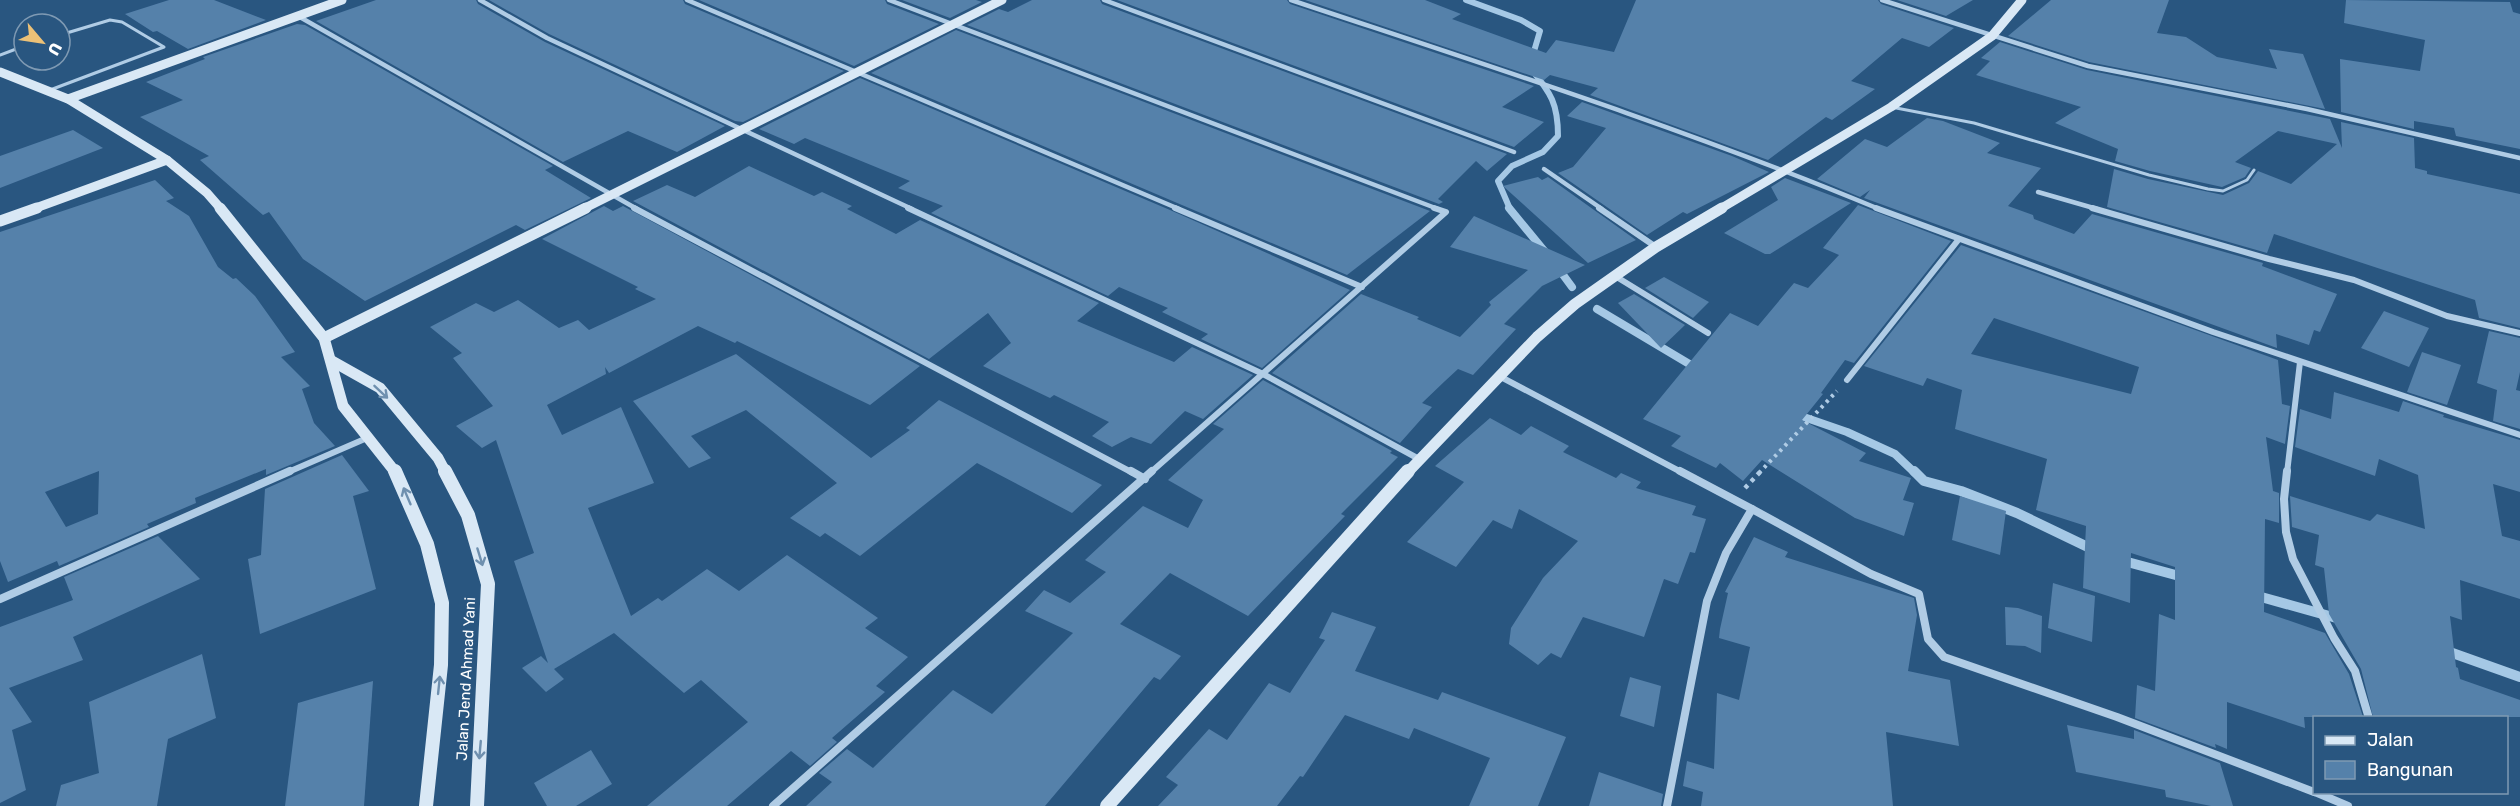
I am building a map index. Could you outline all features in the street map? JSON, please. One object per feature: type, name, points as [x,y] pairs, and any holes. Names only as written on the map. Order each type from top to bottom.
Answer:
[{"type":"street","points":[[68,99],[342,0]]},
{"type":"street","points":[[480,0],[547,38],[1263,374],[1419,459]]},
{"type":"street","points":[[687,0],[1362,287]]},
{"type":"street","points":[[773,806],[1446,212],[889,0]]},
{"type":"street","points":[[324,338],[1002,0]]},
{"type":"street","points":[[1104,0],[1514,152]]},
{"type":"street","points":[[1291,0],[1548,85],[1785,170],[1959,239],[2300,362],[2520,435]]},
{"type":"street","points":[[1882,0],[2088,66],[2307,110],[2520,158]]},
{"type":"street","points":[[1107,806],[1419,459],[1537,337],[1575,304],[1656,247],[1891,107],[1992,36],[2022,0]]},
{"type":"street","points":[[297,16],[612,196],[1145,479]]},
{"type":"street","name":"Jalan Jend Ahmad Yani","points":[[0,72],[68,99],[167,160],[207,193],[250,243],[324,338],[343,406],[398,475],[427,544],[442,603],[441,665],[426,806]]},
{"type":"street","points":[[0,221],[167,160]]},
{"type":"street","points":[[1544,169],[1656,247]]},
{"type":"street","points":[[2038,192],[2269,259],[2354,280],[2447,316],[2520,333]]},
{"type":"street","points":[[1847,380],[1959,239]]},
{"type":"street","points":[[1615,276],[1708,333]]},
{"type":"street","name":"Jalan Jend Ahmad Yani","points":[[332,361],[380,388],[438,458],[468,515],[488,584],[477,806]]},
{"type":"street","points":[[2300,362],[2284,499],[2286,532],[2293,559],[2334,638],[2355,671],[2368,715]]},
{"type":"street","points":[[1499,376],[1871,573],[1919,594],[1928,639],[1944,657],[2117,717],[2313,791]]},
{"type":"street","points":[[0,599],[80,562],[368,438]]},
{"type":"street","points":[[1667,806],[1707,601],[1726,553],[1752,509]]},
{"type":"street","points":[[2320,794],[2348,806]]},
{"type":"lane","points":[[48,91],[164,47],[122,22],[110,20],[72,31]]},
{"type":"lane","points":[[1891,107],[1974,123],[2148,175],[2208,189],[2223,191],[2247,180],[2254,170]]},
{"type":"path","points":[[1734,499],[1847,380]]},
{"type":"building","points":[[169,0],[214,0],[266,20],[188,49],[157,31],[153,32],[125,14]]},
{"type":"building","points":[[376,0],[476,0],[478,4],[545,42],[725,126],[677,152],[628,131],[563,162],[316,21]]},
{"type":"building","points":[[489,0],[683,0],[685,4],[844,71],[743,122],[735,121],[549,34]]},
{"type":"building","points":[[699,0],[885,0],[887,4],[939,24],[854,66]]},
{"type":"building","points":[[902,0],[976,0],[982,2],[950,18]]},
{"type":"building","points":[[1032,0],[1100,0],[1102,4],[1507,154],[1487,171],[1476,161],[1438,199],[1443,202],[1439,204],[967,25],[999,9],[1008,12]]},
{"type":"building","points":[[1117,0],[1287,0],[1290,4],[1534,86],[1502,107],[1544,122],[1514,147]]},
{"type":"building","points":[[1305,0],[1425,0],[1461,14],[1452,19],[1546,53],[1556,40],[1614,52],[1636,0],[1878,0],[1881,4],[1954,28],[1929,47],[1902,38],[1851,81],[1875,89],[1832,120],[1826,117],[1768,160],[1590,95],[1598,88],[1550,75],[1544,80]]},
{"type":"building","points":[[1897,0],[1973,0],[1946,16]]},
{"type":"building","points":[[2051,0],[2169,0],[2157,33],[2186,37],[2217,57],[2277,69],[2269,49],[2303,54],[2325,109],[2089,62],[2008,36]]},
{"type":"building","points":[[2346,0],[2510,2],[2513,12],[2520,14],[2520,149],[2456,136],[2454,128],[2414,121],[2414,129],[2341,112],[2340,59],[2420,71],[2425,40],[2344,23]]},
{"type":"building","points":[[297,24],[305,25],[553,166],[545,170],[591,198],[525,230],[516,225],[365,301],[303,259],[269,212],[263,215],[200,160],[209,156],[140,117],[183,100],[146,82],[205,59],[203,57]]},
{"type":"building","points":[[956,30],[1430,211],[1347,275],[871,73]]},
{"type":"building","points":[[2000,42],[2087,70],[2330,119],[2342,148],[2341,122],[2414,138],[2415,168],[2427,171],[2427,174],[2520,194],[2520,328],[2479,318],[2475,300],[2274,234],[2267,253],[2107,207],[2114,169],[2148,179],[2223,195],[2249,183],[2258,171],[2291,184],[2337,144],[2278,131],[2235,162],[2251,168],[2245,177],[2222,187],[2115,161],[2118,149],[2055,123],[2081,107],[1976,75],[1990,61],[1981,58]]},
{"type":"building","points":[[860,78],[1170,210],[1350,290],[1262,368],[1201,339],[1208,334],[1162,312],[1168,308],[1119,287],[1108,296],[931,213],[943,206],[898,188],[910,181],[805,138],[794,144],[759,129]]},
{"type":"building","points":[[1582,102],[1732,156],[1769,172],[1687,214],[1683,212],[1647,235],[1558,173],[1573,167],[1606,128],[1567,116]]},
{"type":"building","points":[[1927,118],[1943,121],[2000,143],[1987,153],[2041,168],[2008,206],[2033,215],[2034,219],[2074,234],[2092,214],[2263,263],[2262,266],[2337,294],[2320,332],[2314,330],[2309,345],[2276,334],[2277,348],[1864,198],[1870,190],[1860,197],[1817,179],[1865,139],[1887,147]]},
{"type":"building","points":[[73,130],[103,148],[0,188],[0,156]]},
{"type":"building","points":[[749,166],[814,196],[822,192],[852,206],[847,209],[896,234],[920,220],[1099,303],[1077,321],[1133,345],[1174,362],[1192,347],[1253,375],[1203,419],[1185,411],[1151,444],[1131,437],[1112,447],[1092,436],[1109,422],[1054,395],[1050,398],[983,366],[1011,343],[988,313],[929,359],[633,201],[667,185],[695,197]]},
{"type":"building","points":[[1538,177],[1542,180],[1548,177],[1636,240],[1588,263],[1503,186]]},
{"type":"building","points":[[1785,178],[1851,203],[1770,254],[1765,254],[1724,233],[1778,200],[1771,187]]},
{"type":"building","points":[[155,180],[174,198],[166,201],[189,216],[218,267],[233,279],[236,278],[255,296],[295,352],[281,357],[310,386],[302,389],[314,423],[335,446],[266,475],[266,469],[195,498],[196,503],[147,524],[149,527],[59,566],[57,561],[8,582],[0,561],[0,232]],"holes":[[[99,471],[98,514],[66,527],[45,492]]]},
{"type":"building","points":[[1858,205],[1951,241],[1854,363],[1845,360],[1821,393],[1823,394],[1802,420],[1866,453],[1859,461],[1911,478],[1903,500],[1914,503],[1904,536],[1855,518],[1762,460],[1743,481],[1720,463],[1716,468],[1671,446],[1681,436],[1643,419],[1730,313],[1758,326],[1794,283],[1808,288],[1839,255],[1823,248]]},
{"type":"building","points":[[604,206],[613,211],[623,206],[920,366],[870,405],[737,341],[735,343],[698,326],[609,373],[605,367],[606,374],[547,405],[562,435],[621,407],[654,483],[588,508],[631,616],[658,598],[662,601],[707,569],[739,591],[787,555],[878,618],[865,628],[908,657],[876,686],[885,692],[832,738],[837,742],[810,766],[791,751],[727,806],[647,806],[748,722],[701,680],[684,693],[614,633],[554,669],[564,679],[546,692],[522,668],[541,656],[548,663],[514,561],[534,553],[496,440],[482,448],[456,426],[493,406],[453,358],[462,353],[430,327],[476,303],[494,312],[518,300],[559,328],[578,320],[589,330],[656,299],[635,289],[638,287],[542,239]]},
{"type":"building","points":[[1474,216],[1585,265],[1542,286],[1504,324],[1516,329],[1473,375],[1458,369],[1422,403],[1432,407],[1400,443],[1272,373],[1361,294],[1419,317],[1417,319],[1460,337],[1491,305],[1489,302],[1528,270],[1450,247]]},
{"type":"building","points":[[1961,245],[2278,360],[2282,404],[2290,406],[2285,444],[2266,437],[2273,491],[2279,493],[2279,523],[2265,519],[2264,612],[2325,633],[2349,674],[2363,716],[2304,717],[2305,728],[2227,702],[2227,749],[2215,744],[2216,748],[2135,718],[2137,685],[2155,691],[2159,614],[2175,620],[2175,567],[2131,553],[2130,603],[2083,588],[2086,526],[2036,510],[2047,459],[1955,429],[1962,390],[1927,378],[1923,386],[1864,366]],"holes":[[[1994,318],[2139,367],[2131,394],[1971,354]]]},
{"type":"building","points":[[1664,277],[1709,302],[1693,318],[1645,288]]},
{"type":"building","points":[[1634,294],[1685,325],[1661,348],[1618,303]]},
{"type":"building","points":[[2384,311],[2429,328],[2409,367],[2361,348]]},
{"type":"building","points":[[2489,331],[2520,338],[2520,372],[2516,390],[2520,391],[2520,429],[2493,421],[2497,390],[2477,383]]},
{"type":"building","points":[[2422,352],[2461,365],[2447,405],[2407,392]]},
{"type":"building","points":[[736,354],[871,458],[910,430],[906,428],[939,400],[1102,485],[1072,513],[977,463],[860,556],[825,533],[820,537],[790,518],[837,483],[746,410],[691,436],[711,458],[689,468],[633,401]]},
{"type":"building","points":[[1263,380],[1392,451],[1390,453],[1398,457],[1341,514],[1345,516],[1248,616],[1170,573],[1120,624],[1181,656],[1160,680],[1154,677],[1045,806],[806,806],[832,782],[819,773],[847,749],[873,768],[953,690],[992,714],[1073,633],[1025,611],[1044,590],[1070,603],[1106,572],[1085,560],[1143,506],[1188,528],[1203,500],[1168,480],[1224,429],[1213,424]]},
{"type":"building","points":[[2334,392],[2399,412],[2403,401],[2444,415],[2443,417],[2520,440],[2520,492],[2493,484],[2502,536],[2520,541],[2520,599],[2460,580],[2462,620],[2450,616],[2456,667],[2460,679],[2520,700],[2520,717],[2373,716],[2361,669],[2329,614],[2324,568],[2315,565],[2319,535],[2292,527],[2290,496],[2370,521],[2377,514],[2425,529],[2418,475],[2379,459],[2375,476],[2295,447],[2300,409],[2331,419]]},
{"type":"building","points":[[1490,418],[1521,435],[1531,426],[1569,446],[1563,452],[1616,478],[1621,473],[1641,482],[1636,488],[1696,506],[1692,515],[1706,519],[1695,553],[1690,552],[1678,584],[1664,579],[1644,637],[1583,617],[1561,658],[1551,653],[1538,665],[1509,644],[1511,628],[1543,578],[1578,541],[1519,509],[1512,529],[1493,520],[1456,567],[1407,542],[1464,482],[1435,466]]},
{"type":"building","points":[[342,455],[369,491],[353,496],[376,589],[260,634],[248,559],[261,555],[265,489]]},
{"type":"building","points":[[1960,496],[2006,511],[2000,555],[1952,540]]},
{"type":"building","points":[[158,536],[200,579],[73,637],[83,660],[9,688],[32,722],[12,730],[26,790],[0,803],[0,627],[73,600],[64,577]]},
{"type":"building","points":[[1754,537],[1788,552],[1785,557],[1914,598],[1917,615],[1908,671],[1950,680],[1959,746],[1886,732],[1893,806],[1701,806],[1703,792],[1683,786],[1687,761],[1714,769],[1717,693],[1739,700],[1750,647],[1719,638],[1728,593],[1725,592]]},
{"type":"building","points":[[2053,583],[2095,596],[2092,642],[2048,628]]},
{"type":"building","points":[[2005,607],[2018,608],[2042,616],[2041,653],[2025,646],[2006,645]]},
{"type":"building","points":[[1332,612],[1376,627],[1355,671],[1438,700],[1442,692],[1566,737],[1538,806],[1469,806],[1490,758],[1414,728],[1409,739],[1345,715],[1303,777],[1300,776],[1277,806],[1158,806],[1178,785],[1166,777],[1209,729],[1227,740],[1269,683],[1290,693],[1325,640],[1319,638]]},
{"type":"building","points":[[202,654],[216,718],[168,739],[157,806],[56,806],[61,785],[99,773],[89,702]]},
{"type":"building","points":[[1630,677],[1661,686],[1654,727],[1620,716]]},
{"type":"building","points":[[373,681],[364,806],[285,806],[298,703]]},
{"type":"building","points":[[2067,725],[2134,739],[2134,730],[2220,763],[2233,806],[2211,806],[2166,797],[2165,790],[2076,772]]},
{"type":"building","points":[[591,750],[612,784],[576,806],[547,806],[534,783]]},
{"type":"building","points":[[1599,772],[1663,794],[1661,806],[1589,806]]},
{"type":"waterway","points":[[1466,0],[1521,20],[1540,31],[1532,58]]},
{"type":"waterway","points":[[1510,209],[1498,181],[1512,166],[1543,152],[1558,136],[1555,107],[1544,85],[1531,69]]},
{"type":"waterway","points":[[1509,208],[1546,253]]},
{"type":"waterway","points":[[1558,268],[1572,287]]},
{"type":"waterway","points":[[1597,309],[1696,368]]},
{"type":"waterway","points":[[1795,414],[1847,432],[1895,454],[1915,473]]},
{"type":"waterway","points":[[1914,471],[1924,481],[1961,491],[2017,513],[2094,550]]},
{"type":"waterway","points":[[2120,560],[2183,577]]},
{"type":"waterway","points":[[2254,595],[2340,619]]},
{"type":"waterway","points":[[2444,650],[2520,677]]}]
